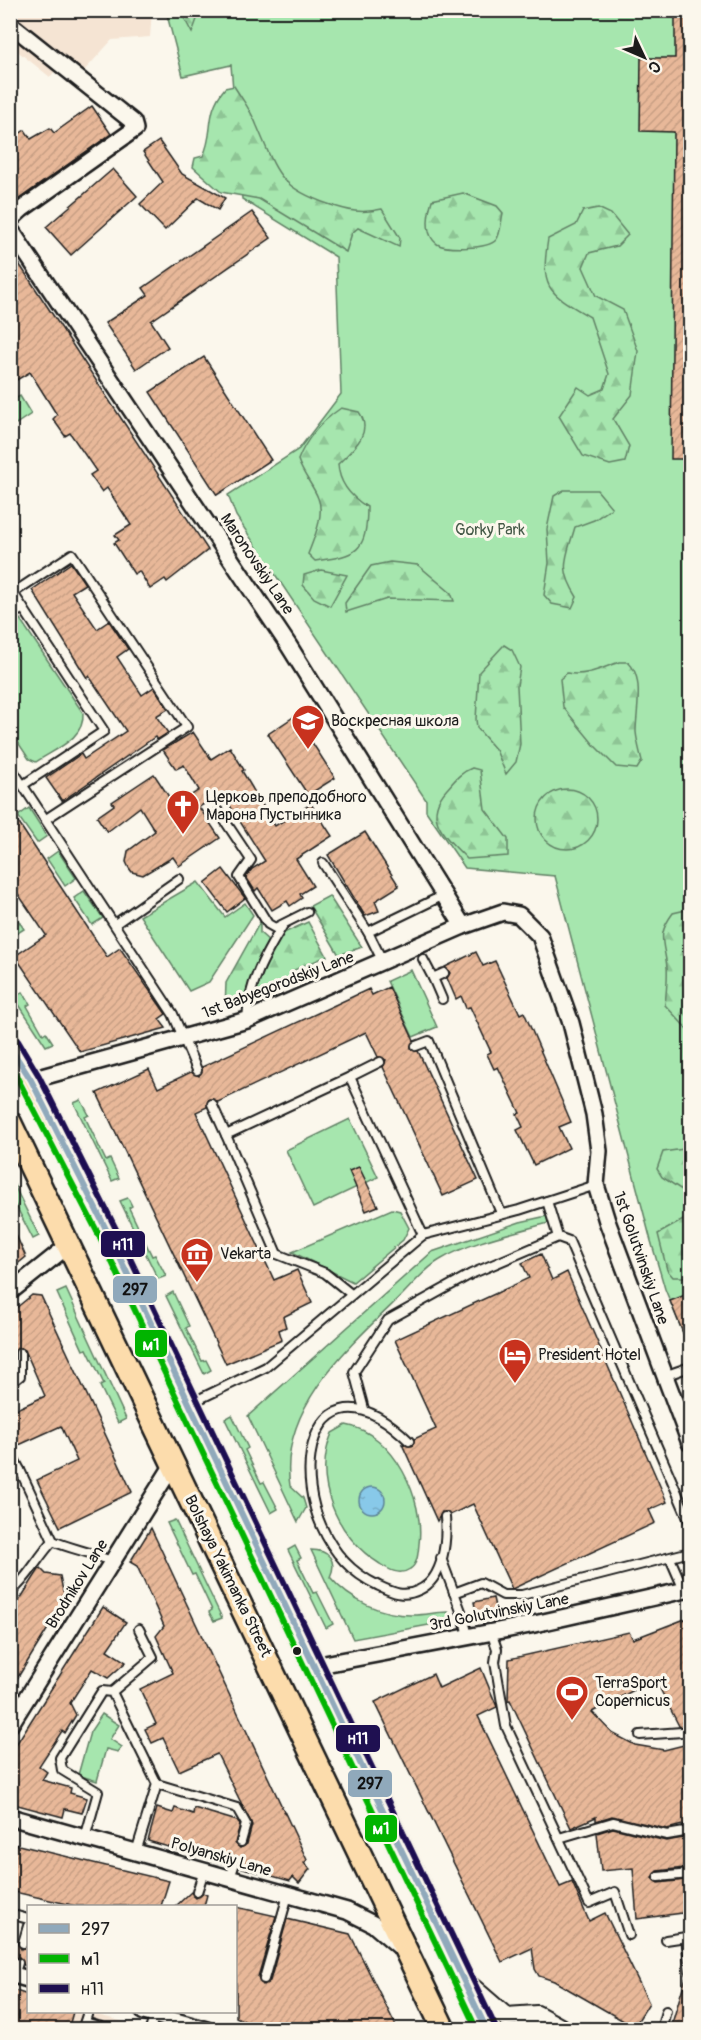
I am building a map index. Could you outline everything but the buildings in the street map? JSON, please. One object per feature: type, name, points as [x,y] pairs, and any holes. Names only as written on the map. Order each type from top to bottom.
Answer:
[{"type":"main road","points":[[10,1046],[31,1080],[190,1404],[487,2030]]},
{"type":"main road","name":"Bolshaya Yakimanka Street","points":[[10,1123],[70,1244],[444,2030]]},
{"type":"street","points":[[10,24],[133,122],[135,129],[22,209],[10,220]]},
{"type":"street","name":"Maronovskiy Lane","points":[[10,229],[289,645],[463,926]]},
{"type":"street","name":"1st Babyegorodskiy Lane","points":[[31,1080],[186,1039],[247,1020],[463,926],[503,912],[526,919],[540,936],[571,1023],[594,1114],[599,1151],[596,1185]]},
{"type":"street","name":"1st Golutvinskiy Lane","points":[[596,1185],[607,1221],[690,1443]]},
{"type":"street","points":[[10,1292],[70,1244]]},
{"type":"street","name":"Brodnikov Lane","points":[[10,1725],[174,1463]]},
{"type":"street","name":"3rd Golutvinskiy Lane","points":[[314,1666],[468,1637],[687,1589]]},
{"type":"street","name":"Polyanskiy Lane","points":[[10,1817],[204,1871],[232,1872],[288,1895],[347,1911],[373,1924],[409,1955]]},
{"type":"street","points":[[463,1979],[506,2018],[537,2015],[564,2030]]},
{"type":"street","points":[[155,2017],[207,2030]]},
{"type":"lane","points":[[23,785],[104,731],[12,592],[72,554],[187,727],[46,819]]},
{"type":"lane","points":[[10,616],[22,609]]},
{"type":"lane","points":[[10,766],[173,1014],[186,1039],[197,1070]]},
{"type":"lane","points":[[219,812],[251,860],[239,877],[268,924],[275,928],[307,912]]},
{"type":"lane","points":[[324,863],[368,932],[383,962]]},
{"type":"lane","points":[[116,924],[179,879]]},
{"type":"lane","points":[[368,932],[444,895]]},
{"type":"lane","points":[[247,1020],[248,1000],[260,963],[283,925]]},
{"type":"lane","points":[[423,959],[442,999]]},
{"type":"lane","points":[[433,978],[444,973]]},
{"type":"lane","points":[[416,1046],[429,1041],[501,1213]]},
{"type":"lane","points":[[226,1135],[380,1062]]},
{"type":"lane","points":[[350,1077],[423,1235]]},
{"type":"lane","points":[[212,1104],[277,1254],[325,1273],[351,1294]]},
{"type":"lane","points":[[190,1404],[266,1366],[423,1235],[596,1185]]},
{"type":"lane","points":[[547,1201],[558,1237]]},
{"type":"lane","points":[[364,1409],[354,1371],[388,1320],[471,1274],[558,1237],[569,1241],[690,1523]]},
{"type":"lane","points":[[10,1384],[20,1376],[20,1353]]},
{"type":"lane","points":[[664,1376],[690,1367]]},
{"type":"lane","points":[[409,1441],[395,1427],[364,1409],[354,1407],[337,1411],[322,1424],[314,1441],[308,1476],[319,1524],[346,1561],[369,1581],[399,1595],[420,1590],[435,1575],[447,1539],[445,1517]]},
{"type":"lane","points":[[10,1451],[53,1541],[74,1551],[99,1555],[112,1562]]},
{"type":"lane","points":[[10,1474],[20,1470]]},
{"type":"lane","points":[[10,1593],[25,1581],[43,1552],[53,1541]]},
{"type":"lane","points":[[454,1593],[481,1583],[504,1595],[522,1595],[690,1552]]},
{"type":"lane","points":[[441,1558],[468,1637]]},
{"type":"lane","points":[[670,1558],[687,1589]]},
{"type":"lane","points":[[85,1838],[98,1792],[63,1770],[60,1758],[102,1692],[112,1692],[153,1656],[139,1629]]},
{"type":"lane","points":[[491,1632],[496,1649],[495,1662],[506,1726],[589,1903],[615,1892],[629,1935]]},
{"type":"lane","points":[[112,1692],[157,1784],[136,1852]]},
{"type":"lane","points":[[640,1735],[682,1732]]},
{"type":"lane","points":[[157,1784],[237,1808],[246,1824],[241,1842]]},
{"type":"lane","points":[[558,1838],[613,1822],[667,1835],[690,1832]]},
{"type":"lane","points":[[198,1892],[204,1871]]},
{"type":"lane","points":[[658,1877],[690,1874]]},
{"type":"lane","points":[[264,1979],[288,1895]]},
{"type":"lane","points":[[10,1914],[27,1919]]},
{"type":"lane","points":[[23,1943],[27,1929]]},
{"type":"lane","points":[[666,1940],[688,1935],[690,1972]]},
{"type":"lane","points":[[662,2030],[666,2011]]},
{"type":"lane","points":[[84,2026],[111,2030]]},
{"type":"shaded area","points":[[11,11],[152,11],[150,37],[112,40],[83,72],[66,58],[50,77],[11,46]]},
{"type":"shaded area","points":[[10,1989],[27,1995],[27,2013],[91,2013],[150,2029],[11,2029]]},
{"type":"green space","name":"Gorky Park","points":[[166,11],[690,11],[690,1350],[665,1289],[651,1241],[555,876],[465,868],[426,811],[426,800],[236,516],[228,495],[299,449],[341,394],[336,257],[242,199],[231,65],[183,76]]},
{"type":"green space","points":[[200,11],[192,33],[181,12]]},
{"type":"green space","points":[[234,86],[252,116],[275,166],[288,184],[311,197],[342,208],[355,211],[382,209],[400,238],[399,247],[358,228],[352,233],[346,252],[259,199],[221,192],[193,167],[195,158],[203,156],[207,147],[214,106],[225,88]]},
{"type":"green space","points":[[463,193],[497,206],[503,213],[499,234],[492,243],[476,247],[442,246],[437,244],[430,235],[428,223],[432,200]]},
{"type":"green space","points":[[598,208],[611,214],[628,235],[617,246],[589,253],[583,267],[596,296],[623,310],[638,351],[632,395],[613,419],[629,446],[625,462],[610,465],[583,456],[559,416],[578,387],[590,395],[604,389],[609,374],[590,317],[556,295],[550,288],[545,269],[548,239],[576,225],[583,211]]},
{"type":"green space","points":[[20,396],[31,414],[16,424],[11,415],[11,401]]},
{"type":"green space","points":[[341,408],[359,412],[363,420],[363,434],[338,464],[343,484],[356,499],[367,507],[365,534],[361,543],[349,554],[315,561],[308,554],[318,526],[320,505],[298,460],[315,431]]},
{"type":"green space","points":[[564,490],[597,490],[612,508],[594,520],[575,527],[565,563],[567,578],[577,597],[572,608],[552,604],[544,595],[549,563],[547,529],[554,496]]},
{"type":"green space","points":[[390,562],[418,565],[451,593],[454,601],[387,599],[346,612],[345,603],[371,566]]},
{"type":"green space","points":[[321,570],[347,575],[330,606],[314,598],[303,585],[304,575]]},
{"type":"green space","points":[[20,619],[83,713],[79,730],[74,737],[36,762],[29,759],[11,732],[11,625]]},
{"type":"green space","points":[[504,645],[512,650],[520,667],[517,686],[520,744],[516,762],[506,774],[496,750],[477,728],[476,719],[479,672]]},
{"type":"green space","points":[[619,662],[628,662],[638,685],[636,732],[642,761],[637,769],[616,767],[595,746],[563,707],[560,679],[567,673],[587,673]]},
{"type":"green space","points":[[472,768],[480,770],[485,809],[508,839],[508,856],[467,859],[439,827],[436,809],[440,799],[458,777]]},
{"type":"green space","points":[[567,789],[584,794],[592,802],[597,819],[592,836],[584,844],[567,849],[550,844],[542,836],[537,819],[542,802],[550,794]]},
{"type":"green space","points":[[29,808],[47,836],[37,843],[18,816]]},
{"type":"green space","points":[[58,851],[76,878],[65,886],[47,859]]},
{"type":"green space","points":[[198,882],[225,917],[245,903],[253,915],[209,982],[189,991],[140,916]]},
{"type":"green space","points":[[84,891],[103,918],[92,925],[74,898]]},
{"type":"green space","points":[[329,896],[362,947],[339,955],[310,906]]},
{"type":"green space","points":[[10,908],[24,929],[13,936],[11,932]]},
{"type":"green space","points":[[690,909],[690,1032],[665,1005],[667,972],[662,939],[664,927],[673,913]]},
{"type":"green space","points":[[260,922],[260,933],[268,940],[308,922],[327,956],[294,970],[298,977],[225,1008],[226,983]]},
{"type":"green space","points":[[411,970],[437,1027],[413,1037],[387,981]]},
{"type":"green space","points":[[23,992],[30,1004],[27,1006],[43,1034],[46,1032],[53,1043],[46,1046],[14,997]]},
{"type":"green space","points":[[81,1100],[89,1115],[85,1117],[106,1161],[110,1159],[119,1178],[112,1181],[74,1103]]},
{"type":"green space","points":[[350,1119],[378,1177],[313,1208],[286,1150]]},
{"type":"green space","points":[[684,1149],[690,1151],[690,1277],[673,1277],[667,1270],[658,1234],[685,1219],[685,1192],[662,1177],[657,1169],[663,1152]]},
{"type":"green space","points":[[11,1179],[39,1236],[33,1239],[11,1196]]},
{"type":"green space","points":[[128,1198],[132,1206],[129,1208],[152,1256],[155,1255],[166,1276],[158,1279],[120,1201]]},
{"type":"green space","points":[[392,1209],[400,1211],[409,1228],[403,1240],[353,1282],[292,1252]]},
{"type":"green space","points":[[547,1216],[548,1223],[479,1243],[452,1253],[434,1264],[358,1339],[320,1382],[305,1406],[295,1432],[289,1458],[290,1486],[303,1498],[306,1508],[298,1522],[248,1416],[432,1252],[520,1222]]},
{"type":"green space","points":[[66,1289],[126,1419],[118,1423],[100,1386],[104,1384],[87,1349],[83,1350],[57,1293]]},
{"type":"green space","points":[[173,1292],[189,1326],[186,1328],[202,1361],[206,1360],[211,1370],[204,1374],[166,1296]]},
{"type":"green space","points":[[232,1415],[261,1483],[264,1482],[278,1509],[271,1513],[225,1419]]},
{"type":"green space","points":[[346,1425],[363,1431],[378,1441],[403,1471],[411,1489],[420,1527],[419,1544],[416,1561],[413,1567],[406,1571],[391,1570],[365,1553],[341,1524],[332,1507],[325,1470],[327,1451],[332,1433]]},
{"type":"green space","points":[[175,1520],[222,1618],[214,1621],[209,1612],[212,1610],[167,1523]]},
{"type":"green space","points":[[295,1546],[301,1558],[297,1560],[313,1593],[317,1592],[333,1624],[326,1628],[288,1550]]},
{"type":"green space","points":[[311,1550],[317,1550],[330,1557],[333,1566],[330,1577],[357,1600],[379,1610],[402,1615],[448,1612],[456,1620],[353,1639]]},
{"type":"green space","points":[[102,1714],[119,1725],[110,1739],[122,1747],[118,1752],[106,1749],[97,1781],[78,1775],[90,1732]]},
{"type":"water","points":[[372,1487],[381,1491],[385,1500],[381,1509],[372,1513],[363,1509],[359,1500],[363,1491]]},
{"type":"transit line","name":"н11","points":[[18,1041],[39,1076],[118,1233],[495,2026]]},
{"type":"transit line","name":"297","points":[[10,1047],[31,1080],[110,1237],[487,2030]]},
{"type":"transit line","name":"м1","points":[[10,1064],[102,1241],[477,2030]]},
{"type":"place","name":"Воскресная школа","points":[[308,750]]},
{"type":"place","name":"Церковь преподобного Марона Пустынника","points":[[183,835]]},
{"type":"place","name":"Vekarta","points":[[197,1283]]},
{"type":"place","name":"President Hotel","points":[[515,1384]]},
{"type":"place","name":"TerraSport Copernicus","points":[[572,1721]]}]
